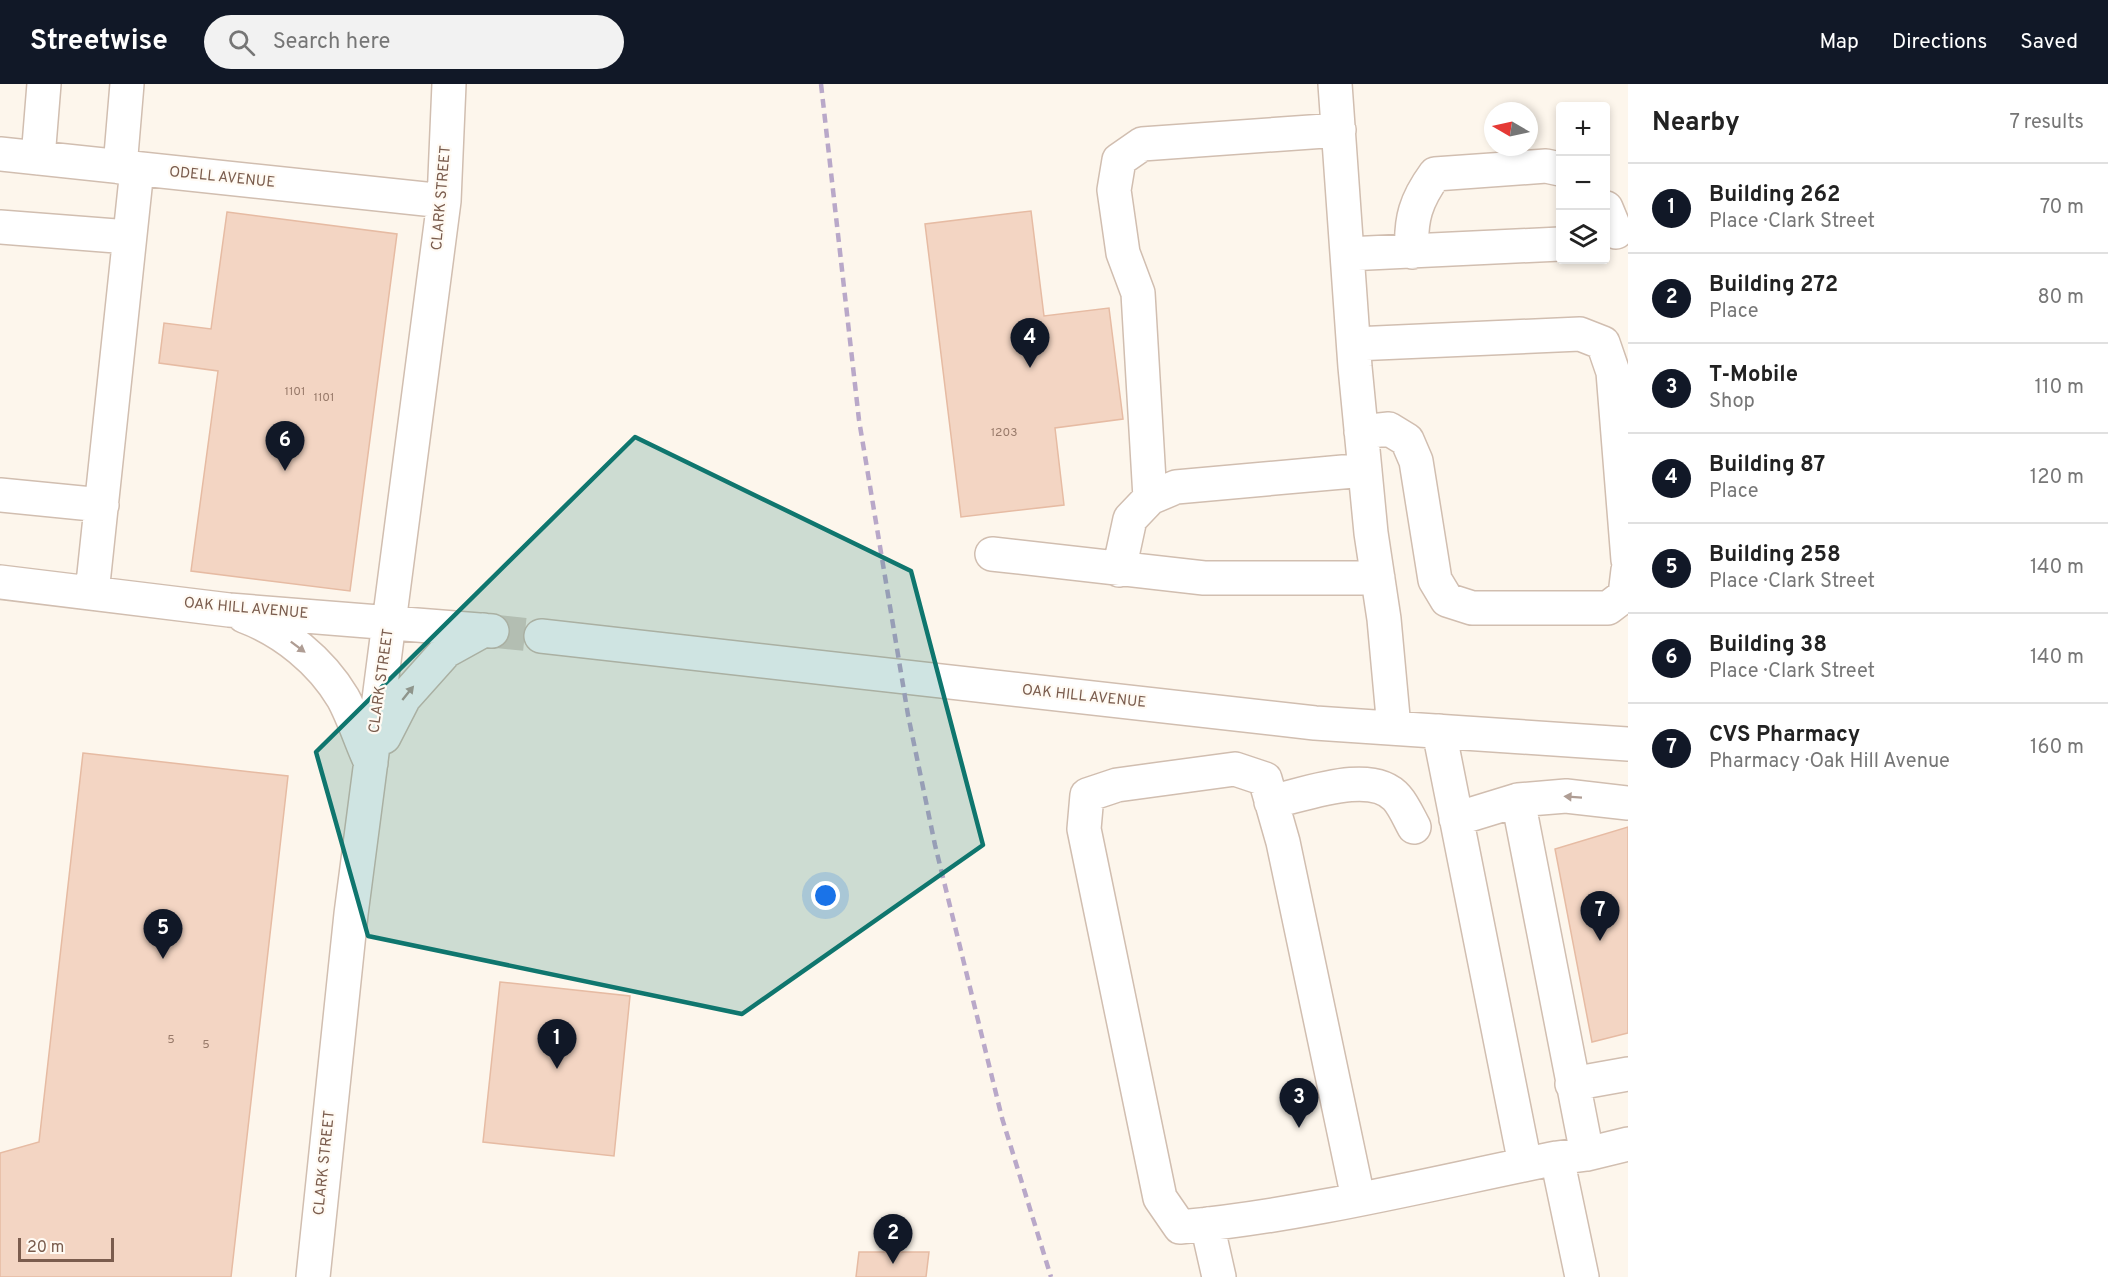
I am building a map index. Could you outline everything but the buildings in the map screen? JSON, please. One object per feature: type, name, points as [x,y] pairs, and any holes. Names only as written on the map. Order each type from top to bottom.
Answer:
[{"type":"street","points":[[38,158],[44,84]]},
{"type":"street","points":[[92,593],[129,237],[128,84]]},
{"type":"street","name":"CLARK STREET","points":[[313,1277],[351,914],[444,201],[449,84]]},
{"type":"street","points":[[1335,84],[1361,432],[1394,728]]},
{"type":"street","points":[[1149,498],[1138,292],[1123,252],[1114,190],[1119,160],[1142,144],[1338,130]]},
{"type":"street","name":"ODELL AVENUE","points":[[0,154],[444,201]]},
{"type":"street","points":[[1412,252],[1410,227],[1422,193],[1436,174],[1546,166],[1556,168]]},
{"type":"street","points":[[0,227],[129,237]]},
{"type":"street","points":[[1347,254],[1556,244]]},
{"type":"street","points":[[1354,344],[1580,334],[1603,343],[1613,372],[1628,560]]},
{"type":"street","points":[[1361,432],[1389,429],[1407,440],[1416,461],[1435,580],[1447,600],[1472,608],[1608,608],[1626,595],[1628,570]]},
{"type":"street","points":[[1119,570],[1130,519],[1149,498],[1176,486],[1365,470]]},
{"type":"street","points":[[0,495],[102,505]]},
{"type":"street","points":[[993,554],[1203,578],[1378,578]]},
{"type":"street","name":"OAK HILL AVENUE","points":[[0,582],[229,610],[488,630],[451,646],[404,698],[371,763]]},
{"type":"street","points":[[229,610],[268,625],[312,658],[343,699],[371,763]]},
{"type":"street","name":"OAK HILL AVENUE","points":[[541,636],[1304,721],[1628,744]]},
{"type":"street","points":[[1439,731],[1525,1164]]},
{"type":"street","points":[[1358,1198],[1283,842],[1265,779],[1235,769],[1118,785],[1087,795],[1084,829],[1160,1198],[1180,1227],[1240,1221],[1358,1198],[1525,1164],[1572,1156],[1628,1144]]},
{"type":"street","points":[[1271,802],[1353,783],[1374,784],[1396,797],[1414,827]]},
{"type":"street","points":[[1456,819],[1518,800],[1566,796],[1628,802]]},
{"type":"street","points":[[1518,800],[1572,1084],[1572,1156],[1582,1277]]},
{"type":"street","points":[[1572,1084],[1628,1074]]},
{"type":"street","points":[[1207,1224],[1219,1277]]},
{"type":"highlighted area","points":[[635,437],[911,571],[983,845],[742,1014],[368,936],[316,752]]},
{"type":"tunnel","points":[[492,631],[541,636]]},
{"type":"railway","points":[[821,84],[859,420],[908,715],[935,845],[1002,1118],[1051,1277]]},
{"type":"place","name":"Building 87","points":[[1030,368]]},
{"type":"place","name":"Building 38","points":[[285,471]]},
{"type":"place","name":"CVS Pharmacy","points":[[1600,941]]},
{"type":"place","name":"Building 258","points":[[163,959]]},
{"type":"place","name":"Building 262","points":[[557,1069]]},
{"type":"place","name":"T-Mobile","points":[[1299,1128]]},
{"type":"place","name":"Building 272","points":[[893,1264]]}]
